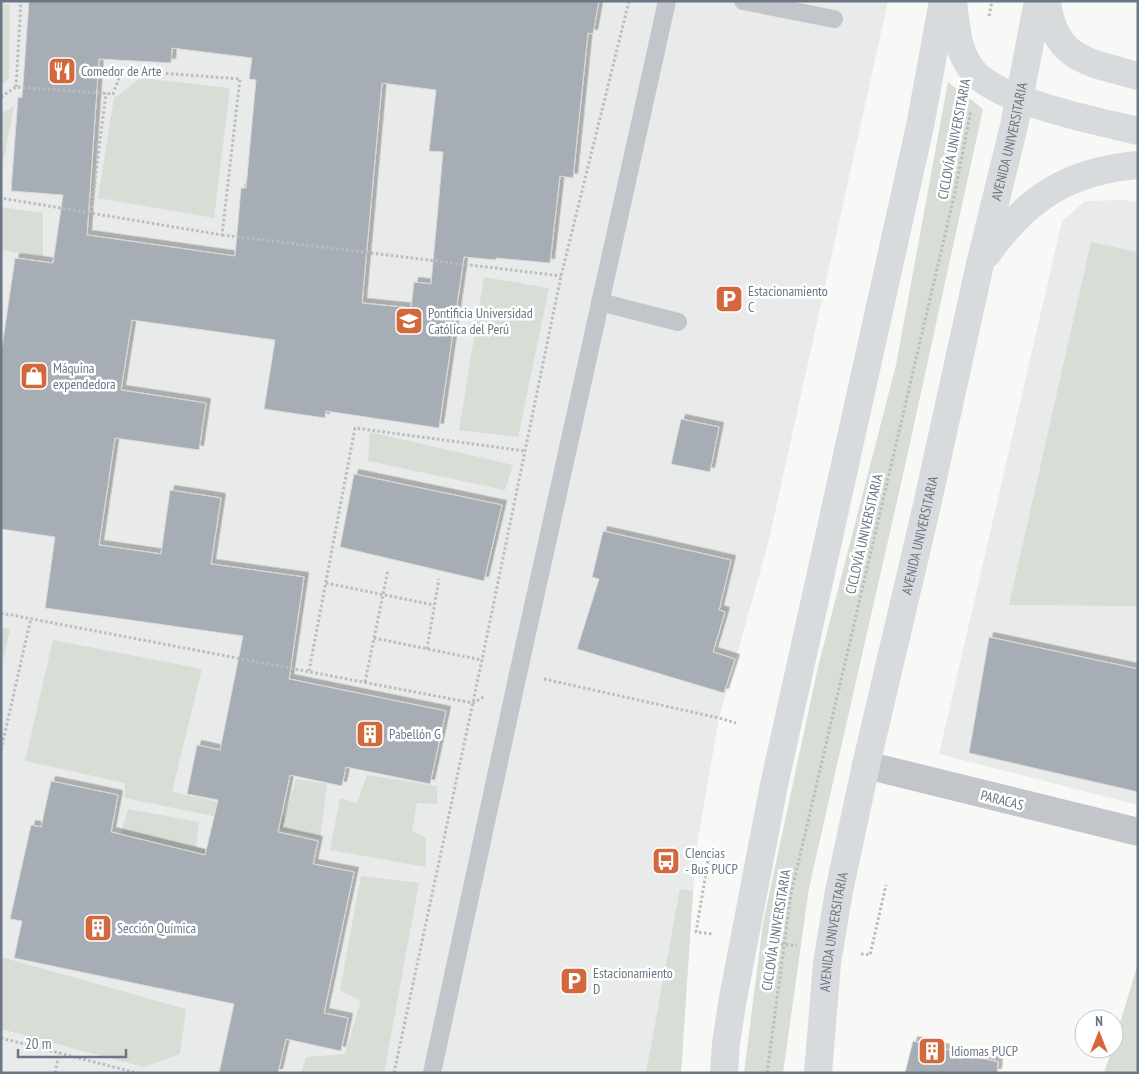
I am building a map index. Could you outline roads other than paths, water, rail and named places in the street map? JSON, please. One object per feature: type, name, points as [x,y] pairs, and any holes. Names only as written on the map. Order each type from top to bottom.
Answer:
[{"type":"main road","points":[[724,1073],[726,1043],[733,998],[774,785],[920,126],[943,1]]},
{"type":"main road","points":[[953,1],[959,43],[968,63],[978,75],[991,85],[1019,98],[1066,113],[1138,131]]},
{"type":"main road","name":"AVENIDA UNIVERSITARIA","points":[[818,1073],[826,963],[839,891],[980,264],[997,201],[1038,1]]},
{"type":"main road","points":[[1047,1],[1054,31],[1061,43],[1071,53],[1090,62],[1138,76]]},
{"type":"main road","points":[[980,264],[996,241],[1019,214],[1037,198],[1050,190],[1090,174],[1138,165]]},
{"type":"street","name":"PARACAS","points":[[866,765],[1138,832]]},
{"type":"lane","points":[[432,1073],[666,1]]},
{"type":"lane","points":[[743,1],[834,19]]},
{"type":"lane","points":[[600,302],[678,322]]},
{"type":"place","name":"Comedor de Arte","points":[[62,71]]},
{"type":"place","name":"Estacionamiento C","points":[[729,299]]},
{"type":"place","name":"Pontificia Universidad Católica del Perú","points":[[409,321]]},
{"type":"place","name":"Máquina expendedora","points":[[34,376]]},
{"type":"place","name":"Pabellón G","points":[[370,734]]},
{"type":"place","name":"CIencias - Bus PUCP","points":[[666,861]]},
{"type":"place","name":"Sección Química","points":[[98,928]]},
{"type":"place","name":"Estacionamiento D","points":[[574,981]]},
{"type":"place","name":"Idiomas PUCP","points":[[932,1051]]}]
